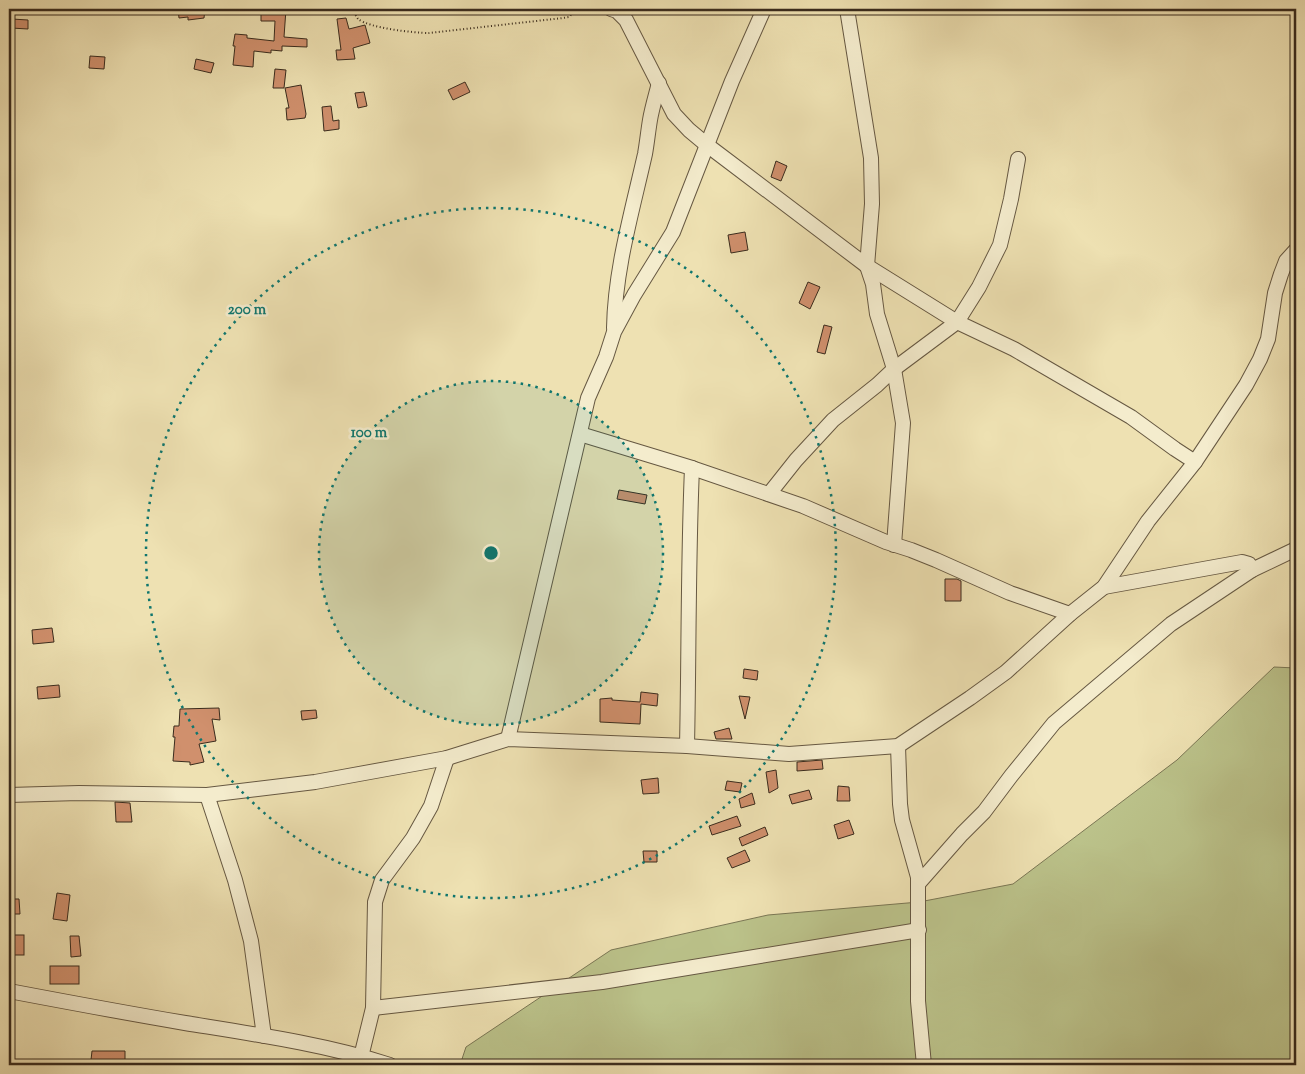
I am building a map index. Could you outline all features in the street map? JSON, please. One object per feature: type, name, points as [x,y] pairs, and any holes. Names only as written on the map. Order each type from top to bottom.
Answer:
[{"type":"street","points":[[611,9],[617,11],[626,20],[674,114],[707,145],[867,266],[956,322],[1014,348],[1106,402],[1131,417],[1195,462]]},
{"type":"street","points":[[508,739],[588,398],[606,357],[614,332],[634,295],[674,232],[732,81],[764,9]]},
{"type":"street","points":[[847,9],[872,158],[872,204],[867,266],[873,284],[877,314],[894,369],[904,423],[894,545]]},
{"type":"street","points":[[614,332],[614,310],[621,263],[659,83]]},
{"type":"street","points":[[770,494],[796,460],[832,420],[877,385],[894,369],[956,322],[979,287],[1000,245],[1012,199],[1018,159]]},
{"type":"street","points":[[9,795],[79,793],[207,795],[315,782],[446,758],[508,739],[687,746],[790,754],[898,746],[1006,672],[1070,614],[1104,587],[1148,521],[1195,462],[1246,385],[1260,359],[1268,338],[1275,293],[1281,274],[1286,261],[1296,250]]},
{"type":"street","points":[[580,434],[770,494],[894,545],[936,560],[1010,593],[1070,614]]},
{"type":"street","points":[[687,746],[692,468]]},
{"type":"street","points":[[918,884],[984,812],[1054,723],[1171,624],[1252,570],[1296,549]]},
{"type":"street","points":[[1104,587],[1242,562],[1249,564],[1252,570]]},
{"type":"street","points":[[898,746],[902,820],[917,870],[919,930],[918,1000],[924,1065]]},
{"type":"street","points":[[360,1061],[373,1008],[376,902],[382,880],[413,838],[431,806],[446,758]]},
{"type":"street","points":[[207,795],[235,880],[251,941],[264,1036]]},
{"type":"street","points":[[373,1008],[602,982],[919,930]]},
{"type":"street","points":[[9,990],[132,1014],[264,1036],[360,1061],[390,1065]]},
{"type":"path","points":[[352,9],[358,19],[362,21],[385,28],[420,33],[569,17],[577,9]]},
{"type":"green space","points":[[1274,667],[1296,668],[1296,1065],[460,1065],[466,1047],[611,950],[768,915],[919,902],[1013,884],[1177,760]]},
{"type":"building","points":[[178,9],[205,9],[204,18],[188,20],[188,17],[179,18]]},
{"type":"building","points":[[261,9],[286,9],[284,37],[307,39],[307,47],[282,46],[282,51],[271,50],[271,53],[254,51],[253,67],[233,65],[235,34],[247,35],[247,38],[274,41],[275,21],[261,21]]},
{"type":"building","points":[[346,18],[349,29],[365,25],[370,43],[353,48],[355,59],[337,60],[336,50],[341,50],[337,19]]},
{"type":"building","points":[[12,19],[28,20],[28,29],[11,28]]},
{"type":"building","points":[[90,56],[105,57],[104,69],[89,68]]},
{"type":"building","points":[[196,59],[214,63],[211,73],[194,69]]},
{"type":"building","points":[[275,69],[286,70],[284,88],[273,88]]},
{"type":"building","points":[[465,82],[470,92],[453,100],[448,90]]},
{"type":"building","points":[[301,85],[305,118],[287,120],[286,108],[289,108],[285,88]]},
{"type":"building","points":[[364,92],[367,106],[358,108],[355,93]]},
{"type":"building","points":[[331,106],[333,121],[339,120],[339,129],[324,131],[322,107]]},
{"type":"building","points":[[776,161],[787,166],[781,181],[771,177]]},
{"type":"building","points":[[745,232],[748,250],[731,253],[728,235]]},
{"type":"building","points":[[808,282],[820,287],[810,309],[799,303]]},
{"type":"building","points":[[824,325],[832,327],[825,354],[817,352]]},
{"type":"building","points":[[619,490],[647,495],[645,504],[617,499]]},
{"type":"building","points":[[945,579],[961,581],[961,601],[945,601]]},
{"type":"building","points":[[52,628],[54,642],[33,644],[32,630]]},
{"type":"building","points":[[744,669],[758,671],[757,680],[743,678]]},
{"type":"building","points":[[59,685],[60,697],[38,699],[37,687]]},
{"type":"building","points":[[641,692],[658,694],[657,706],[641,704],[640,724],[600,722],[600,699],[612,698],[612,700],[640,702]]},
{"type":"building","points":[[739,696],[750,697],[745,719]]},
{"type":"building","points":[[219,708],[220,720],[212,719],[216,741],[199,744],[204,762],[190,765],[190,762],[173,761],[174,726],[179,726],[180,709]]},
{"type":"building","points":[[316,710],[317,718],[302,720],[301,711]]},
{"type":"building","points":[[729,728],[732,739],[716,739],[714,732]]},
{"type":"building","points":[[822,760],[823,769],[797,771],[797,762]]},
{"type":"building","points":[[776,770],[778,788],[769,793],[766,772]]},
{"type":"building","points":[[658,778],[659,793],[643,794],[641,780]]},
{"type":"building","points":[[727,781],[742,783],[740,792],[725,790]]},
{"type":"building","points":[[838,786],[849,787],[850,801],[837,801]]},
{"type":"building","points":[[809,790],[812,799],[792,804],[789,795]]},
{"type":"building","points":[[752,793],[755,804],[741,808],[739,799]]},
{"type":"building","points":[[115,802],[130,803],[132,822],[116,822]]},
{"type":"building","points":[[737,816],[741,826],[712,835],[709,826]]},
{"type":"building","points":[[849,820],[854,834],[838,839],[834,825]]},
{"type":"building","points":[[765,827],[768,835],[742,846],[739,838]]},
{"type":"building","points":[[745,850],[750,861],[732,868],[727,858]]},
{"type":"building","points":[[643,851],[657,851],[657,862],[644,862]]},
{"type":"building","points":[[57,893],[70,895],[67,921],[53,919]]},
{"type":"building","points":[[9,899],[19,899],[20,914],[9,914]]},
{"type":"building","points":[[9,935],[24,935],[24,955],[9,955]]},
{"type":"building","points":[[70,936],[79,936],[81,956],[71,957]]},
{"type":"building","points":[[50,966],[79,966],[79,984],[50,984]]},
{"type":"building","points":[[92,1051],[125,1051],[125,1060],[112,1060],[112,1062],[91,1060]]}]
